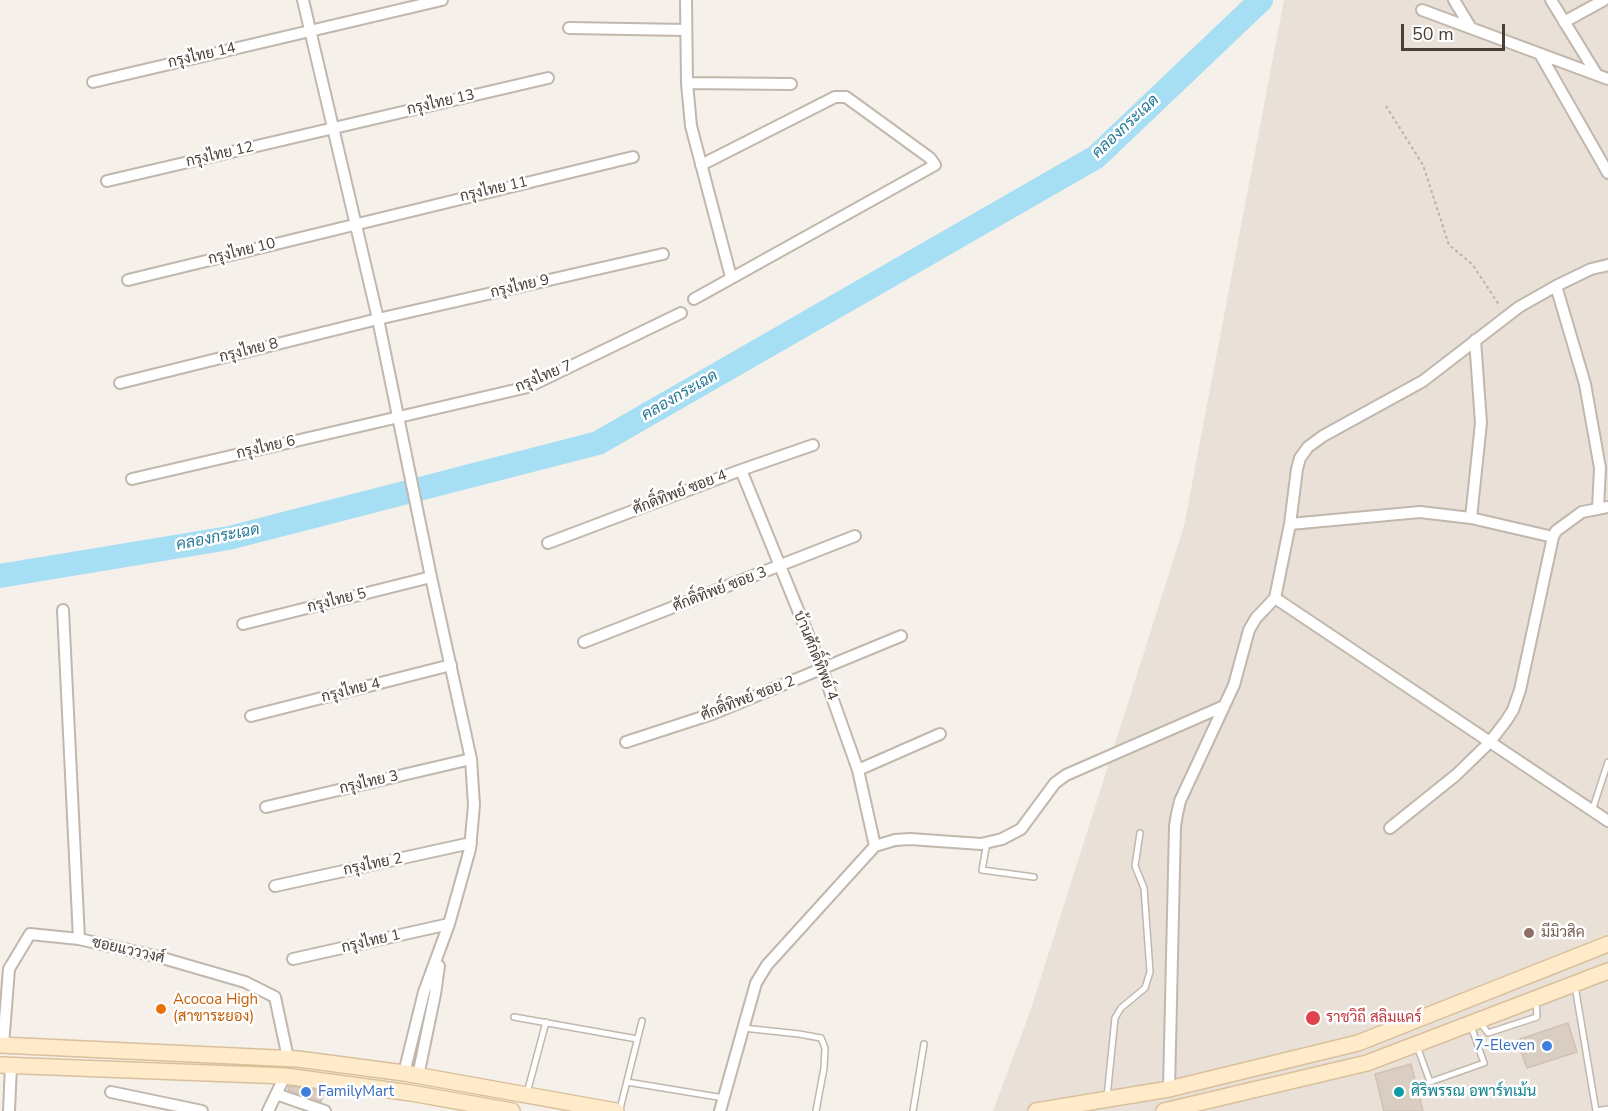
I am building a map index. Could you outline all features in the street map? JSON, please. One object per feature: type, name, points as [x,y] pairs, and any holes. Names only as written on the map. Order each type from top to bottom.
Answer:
[{"type":"street","points":[[303,0],[378,319],[471,759],[474,805],[471,843],[441,951],[424,992],[411,1074]]},
{"type":"street","name":"กรุงไทย 14","points":[[93,81],[442,0]]},
{"type":"street","points":[[686,0],[687,83],[691,126],[731,277]]},
{"type":"street","points":[[1454,0],[1471,28]]},
{"type":"street","points":[[1551,0],[1603,77]]},
{"type":"street","points":[[1564,22],[1604,0]]},
{"type":"street","points":[[1422,10],[1603,77]]},
{"type":"street","points":[[568,28],[686,30]]},
{"type":"street","points":[[1540,54],[1608,173]]},
{"type":"street","name":"กรุงไทย 13","points":[[333,128],[548,78]]},
{"type":"street","points":[[687,83],[791,84]]},
{"type":"street","points":[[694,300],[731,277],[935,165],[930,158],[846,97],[835,97],[701,165]]},
{"type":"street","name":"กรุงไทย 12","points":[[107,181],[333,128]]},
{"type":"street","name":"กรุงไทย 11","points":[[355,223],[633,157]]},
{"type":"street","name":"กรุงไทย 10","points":[[128,280],[256,250],[355,223]]},
{"type":"street","name":"กรุงไทย 9","points":[[378,319],[663,254]]},
{"type":"street","points":[[1169,1089],[1175,826],[1180,801],[1234,685],[1249,630],[1256,618],[1275,598],[1300,458],[1308,447],[1323,436],[1423,381],[1507,316],[1556,286],[1591,269],[1608,265]]},
{"type":"street","points":[[1390,828],[1456,775],[1489,743],[1506,721],[1517,700],[1553,537],[1556,531],[1582,512],[1603,507],[1600,468],[1585,384],[1556,286]]},
{"type":"street","name":"กรุงไทย 7","points":[[399,417],[528,387],[681,313]]},
{"type":"street","name":"กรุงไทย 8","points":[[120,383],[378,319]]},
{"type":"street","points":[[1471,518],[1481,423],[1475,340]]},
{"type":"street","name":"กรุงไทย 6","points":[[132,479],[399,417]]},
{"type":"street","name":"ศักดิ์ทิพย์ ซอย 4","points":[[548,543],[813,445]]},
{"type":"street","name":"บ้านศักดิ์ทิพย์ 4","points":[[741,470],[822,669],[858,771],[876,846]]},
{"type":"street","points":[[1290,524],[1420,512],[1471,518],[1553,537]]},
{"type":"street","name":"ศักดิ์ทิพย์ ซอย 3","points":[[584,642],[855,536]]},
{"type":"street","name":"กรุงไทย 5","points":[[243,624],[431,577]]},
{"type":"street","points":[[1275,598],[1608,821]]},
{"type":"street","points":[[63,610],[79,939]]},
{"type":"street","name":"ศักดิ์ทิพย์ ซอย 2","points":[[626,742],[712,714],[900,636]]},
{"type":"street","name":"กรุงไทย 4","points":[[251,716],[451,665]]},
{"type":"street","points":[[720,1111],[756,983],[767,965],[876,846],[895,840],[910,839],[981,844],[1002,838],[1021,829],[1055,783],[1066,776],[1224,706]]},
{"type":"street","points":[[858,771],[940,734]]},
{"type":"street","name":"กรุงไทย 3","points":[[266,807],[471,759]]},
{"type":"street","name":"กรุงไทย 2","points":[[275,886],[471,843]]},
{"type":"street","name":"กรุงไทย 1","points":[[293,959],[449,924]]},
{"type":"street","name":"ซอยแวววงศ์","points":[[2,1045],[9,969],[30,934],[79,939],[159,957],[245,982],[275,997],[288,1058]]},
{"type":"street","points":[[1036,1111],[1062,1109],[1169,1089],[1358,1043],[1608,944]]},
{"type":"street","points":[[1164,1111],[1196,1108],[1366,1063],[1608,971]]},
{"type":"street","points":[[2,1045],[288,1058],[411,1074],[618,1111]]},
{"type":"street","points":[[9,1111],[6,1065],[285,1076],[442,1105],[512,1111]]},
{"type":"street","points":[[268,1111],[285,1076]]},
{"type":"street","points":[[111,1092],[202,1111]]},
{"type":"street","points":[[276,1094],[325,1111]]},
{"type":"lane","points":[[1592,811],[1608,762]]},
{"type":"lane","points":[[1107,1099],[1115,1018],[1121,1008],[1145,988],[1150,972],[1144,888],[1135,866],[1140,833]]},
{"type":"lane","points":[[987,842],[982,870],[1034,876]]},
{"type":"lane","points":[[1574,984],[1596,1111],[1608,1109]]},
{"type":"lane","points":[[514,1017],[637,1039]]},
{"type":"lane","points":[[618,1111],[642,1021]]},
{"type":"lane","points":[[527,1095],[546,1022]]},
{"type":"lane","points":[[1416,1044],[1430,1082],[1484,1063],[1475,1023]]},
{"type":"lane","points":[[743,1028],[821,1038],[825,1048],[824,1068],[816,1111]]},
{"type":"lane","points":[[913,1111],[924,1044]]},
{"type":"lane","points":[[627,1082],[724,1098]]},
{"type":"path","points":[[1386,106],[1424,165],[1449,245],[1472,264],[1507,316]]},
{"type":"shaded area","points":[[1284,0],[1608,0],[1608,1111],[993,1111],[1030,1012],[1184,526]]},
{"type":"building","name":"7-Eleven","points":[[1568,1023],[1577,1052],[1527,1068],[1517,1040]]},
{"type":"building","name":"ศิริพรรณ อพาร์ทเม้น","points":[[1411,1064],[1423,1111],[1384,1111],[1375,1074]]},
{"type":"building","points":[[289,1086],[324,1091],[321,1102],[288,1090]]},
{"type":"waterway","name":"คลองกระเฉด","points":[[0,576],[229,538],[598,443],[1096,157],[1261,0]]},
{"type":"place","name":"มีมิวสิค","points":[[1529,933]]},
{"type":"place","name":"Acocoa High (สาขาระยอง)","points":[[161,1009]]},
{"type":"place","name":"ราชวิถี สลิมแคร์","points":[[1313,1018]]},
{"type":"place","name":"7-Eleven","points":[[1547,1046]]},
{"type":"place","name":"FamilyMart","points":[[306,1092]]},
{"type":"place","name":"ศิริพรรณ อพาร์ทเม้น","points":[[1399,1092]]}]
